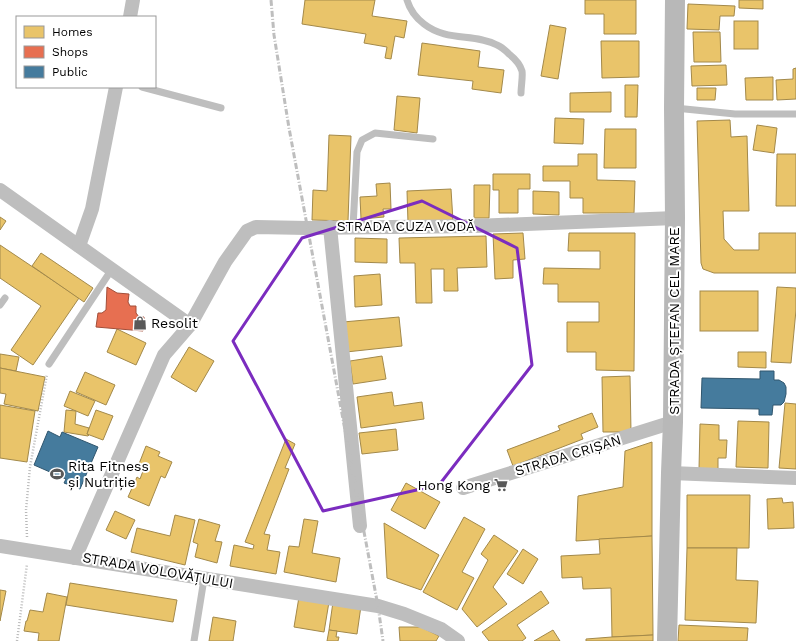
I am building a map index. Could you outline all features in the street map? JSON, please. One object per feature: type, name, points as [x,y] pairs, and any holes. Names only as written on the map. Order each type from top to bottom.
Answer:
[{"type":"main road","name":"STRADA ȘTEFAN CEL MARE","points":[[667,641],[673,422],[675,0]]},
{"type":"street","points":[[130,16],[133,0]]},
{"type":"street","points":[[79,246],[92,209],[116,88]]},
{"type":"street","points":[[0,190],[190,325]]},
{"type":"street","name":"STRADA CUZA VODĂ","points":[[190,325],[225,262],[247,231],[256,227],[307,228],[475,226],[675,218]]},
{"type":"street","points":[[330,227],[360,526]]},
{"type":"street","name":"STRADA VOLOVĂȚULUI","points":[[190,325],[164,355],[75,558],[378,606],[404,614],[442,629],[458,641]]},
{"type":"street","name":"STRADA CRIȘAN","points":[[463,488],[673,422]]},
{"type":"street","points":[[671,473],[796,478]]},
{"type":"street","points":[[0,546],[75,558]]},
{"type":"lane","points":[[406,0],[408,6],[417,19],[430,29],[444,34],[488,41],[503,48],[515,59],[522,71],[521,92]]},
{"type":"lane","points":[[146,88],[221,108]]},
{"type":"lane","points":[[674,108],[735,114],[796,114]]},
{"type":"lane","points":[[353,227],[357,152],[362,140],[375,133],[433,139]]},
{"type":"lane","points":[[48,364],[112,269]]},
{"type":"lane","points":[[0,305],[5,298]]},
{"type":"lane","points":[[194,641],[204,579]]},
{"type":"path","points":[[16,641],[28,550],[26,510],[30,467],[48,364]]},
{"type":"highlighted area","points":[[422,201],[517,248],[532,365],[439,485],[323,511],[233,341],[302,238]]},
{"type":"building: Homes","points":[[305,0],[375,0],[372,16],[407,21],[404,38],[395,36],[391,59],[385,58],[387,47],[364,43],[366,34],[302,24]]},
{"type":"building: Homes","points":[[585,0],[636,0],[636,34],[604,34],[604,14],[585,14]]},
{"type":"building: Homes","points":[[739,0],[763,0],[763,9],[739,8]]},
{"type":"building: Homes","points":[[688,4],[735,6],[734,16],[720,16],[719,30],[687,29]]},
{"type":"building: Homes","points":[[734,21],[758,21],[758,49],[734,49]]},
{"type":"building: Homes","points":[[550,25],[566,28],[558,79],[541,76]]},
{"type":"building: Homes","points":[[693,32],[720,32],[721,62],[694,62]]},
{"type":"building: Homes","points":[[601,41],[639,41],[639,77],[602,78]]},
{"type":"building: Homes","points":[[422,43],[480,51],[478,67],[504,70],[501,93],[472,89],[473,81],[418,75]]},
{"type":"building: Homes","points":[[726,65],[727,85],[692,86],[691,66]]},
{"type":"building: Homes","points":[[796,68],[796,99],[777,100],[776,80],[793,79],[793,69]]},
{"type":"building: Homes","points":[[773,77],[773,100],[746,100],[745,78]]},
{"type":"building: Homes","points":[[625,85],[638,85],[637,117],[625,117]]},
{"type":"building: Homes","points":[[697,88],[716,88],[715,100],[697,100]]},
{"type":"building: Homes","points":[[611,92],[611,112],[570,112],[570,93]]},
{"type":"building: Homes","points":[[397,96],[420,98],[417,133],[394,130]]},
{"type":"building: Homes","points":[[555,118],[584,119],[583,144],[554,143]]},
{"type":"building: Homes","points":[[730,120],[731,137],[747,136],[749,211],[723,211],[724,239],[734,250],[759,250],[759,233],[796,233],[796,273],[714,273],[703,269],[701,263],[697,121]]},
{"type":"building: Homes","points":[[757,125],[777,128],[774,153],[753,150]]},
{"type":"building: Homes","points":[[605,129],[636,129],[636,168],[604,168]]},
{"type":"building: Homes","points":[[329,135],[351,136],[348,221],[312,220],[313,190],[327,191]]},
{"type":"building: Homes","points":[[578,154],[597,154],[597,180],[635,181],[634,213],[583,213],[583,198],[570,198],[570,181],[543,181],[543,166],[578,166]]},
{"type":"building: Homes","points":[[777,154],[796,154],[796,206],[776,206]]},
{"type":"building: Homes","points":[[493,174],[530,174],[530,189],[518,189],[518,213],[499,213],[499,190],[493,190]]},
{"type":"building: Homes","points":[[390,183],[391,209],[383,209],[384,217],[361,219],[360,197],[377,196],[376,184]]},
{"type":"building: Homes","points":[[474,185],[490,185],[489,218],[474,218]]},
{"type":"building: Homes","points":[[451,189],[453,221],[408,223],[407,191]]},
{"type":"building: Homes","points":[[533,191],[559,192],[559,215],[533,214]]},
{"type":"building: Homes","points":[[0,217],[6,221],[0,230]]},
{"type":"building: Homes","points":[[523,233],[525,259],[513,260],[513,278],[495,279],[493,234]]},
{"type":"building: Homes","points":[[569,233],[635,233],[634,371],[596,370],[596,352],[567,352],[567,322],[599,322],[599,302],[558,302],[558,284],[543,284],[544,268],[600,269],[600,251],[568,251]]},
{"type":"building: Homes","points":[[486,236],[487,267],[457,268],[458,291],[444,291],[444,269],[431,269],[432,303],[416,303],[415,263],[400,263],[399,238]]},
{"type":"building: Homes","points":[[355,238],[387,239],[387,263],[355,262]]},
{"type":"building: Homes","points":[[0,245],[79,298],[33,365],[11,350],[41,306],[0,278]]},
{"type":"building: Homes","points":[[41,253],[93,288],[84,302],[32,266]]},
{"type":"building: Homes","points":[[380,274],[382,305],[355,307],[354,276]]},
{"type":"building: Homes","points":[[777,287],[796,288],[796,310],[791,363],[771,362]]},
{"type":"building: Homes","points":[[700,291],[758,291],[758,331],[700,331]]},
{"type":"building: Homes","points":[[399,317],[402,346],[346,352],[343,322]]},
{"type":"building: Homes","points":[[117,329],[146,343],[136,365],[107,352]]},
{"type":"building: Homes","points":[[189,347],[214,361],[196,392],[171,377]]},
{"type":"building: Homes","points":[[738,352],[766,352],[766,368],[738,367]]},
{"type":"building: Homes","points":[[0,354],[19,357],[16,371],[0,368]]},
{"type":"building: Homes","points":[[382,356],[386,379],[353,384],[350,361]]},
{"type":"building: Homes","points":[[0,368],[45,377],[38,411],[4,404],[6,394],[0,393]]},
{"type":"building: Homes","points":[[85,372],[115,385],[106,405],[76,392]]},
{"type":"building: Homes","points":[[630,376],[631,432],[603,432],[602,377]]},
{"type":"building: Homes","points":[[70,391],[95,401],[88,416],[64,406]]},
{"type":"building: Homes","points":[[392,392],[394,406],[422,402],[424,419],[361,428],[357,397]]},
{"type":"building: Homes","points":[[785,403],[796,404],[796,469],[779,468]]},
{"type":"building: Homes","points":[[0,405],[35,411],[27,462],[0,458]]},
{"type":"building: Homes","points":[[66,410],[76,411],[75,424],[89,428],[87,434],[89,435],[88,436],[64,432]]},
{"type":"building: Homes","points":[[96,410],[113,416],[103,440],[87,434]]},
{"type":"building: Homes","points":[[592,413],[598,427],[581,434],[583,439],[513,466],[507,450],[560,430],[558,426]]},
{"type":"building: Homes","points":[[738,421],[769,422],[768,468],[736,467]]},
{"type":"building: Homes","points":[[700,424],[719,425],[719,440],[727,440],[726,458],[718,458],[718,469],[699,469]]},
{"type":"building: Homes","points":[[396,429],[398,450],[362,454],[359,433]]},
{"type":"building: Homes","points":[[286,439],[295,444],[285,468],[289,469],[264,534],[270,535],[267,550],[280,552],[276,574],[230,566],[234,545],[253,549],[254,545],[245,542]]},
{"type":"building: Homes","points":[[652,442],[652,536],[576,541],[578,496],[623,487],[625,451]]},
{"type":"building: Homes","points":[[146,446],[160,452],[158,456],[172,462],[165,478],[161,476],[149,506],[128,497],[137,477],[140,479],[143,471],[137,469]]},
{"type":"building: Homes","points":[[406,483],[440,502],[425,529],[391,510]]},
{"type":"building: Homes","points":[[687,495],[750,495],[749,548],[687,548]]},
{"type":"building: Homes","points":[[782,498],[783,503],[793,502],[794,528],[768,529],[767,499]]},
{"type":"building: Homes","points":[[115,511],[135,520],[126,539],[106,530]]},
{"type":"building: Homes","points":[[175,515],[195,520],[185,565],[131,552],[137,528],[170,536]]},
{"type":"building: Homes","points":[[464,517],[485,529],[462,572],[474,578],[457,610],[423,592]]},
{"type":"building: Homes","points":[[199,519],[220,525],[215,541],[222,542],[217,563],[195,557],[198,544],[193,542]]},
{"type":"building: Homes","points":[[304,519],[318,521],[312,553],[340,558],[336,582],[284,572],[289,546],[299,547]]},
{"type":"building: Homes","points":[[384,523],[439,555],[421,590],[387,578]]},
{"type":"building: Homes","points":[[494,535],[518,551],[493,587],[507,604],[477,627],[462,609],[488,560],[481,554]]},
{"type":"building: Homes","points":[[652,536],[653,635],[612,637],[611,588],[583,589],[582,577],[562,578],[561,556],[600,554],[599,539]]},
{"type":"building: Homes","points":[[687,548],[737,548],[736,580],[758,581],[756,623],[685,620]]},
{"type":"building: Homes","points":[[523,549],[538,559],[523,584],[507,574]]},
{"type":"building: Homes","points":[[70,583],[177,600],[173,622],[66,605]]},
{"type":"building: Homes","points":[[0,590],[6,591],[0,621]]},
{"type":"building: Homes","points":[[541,591],[549,603],[517,625],[526,638],[522,641],[489,641],[482,632]]},
{"type":"building: Homes","points":[[47,593],[67,597],[59,641],[38,641],[39,633],[24,631],[30,610],[43,612]]},
{"type":"building: Homes","points":[[299,597],[329,602],[324,632],[294,627]]},
{"type":"building: Homes","points":[[333,602],[361,606],[357,634],[329,630]]},
{"type":"building: Homes","points":[[213,617],[236,621],[233,641],[209,641]]},
{"type":"building: Homes","points":[[679,625],[748,628],[747,641],[678,641]]},
{"type":"building: Homes","points":[[399,627],[421,627],[439,636],[436,641],[400,641]]},
{"type":"building: Homes","points":[[329,630],[337,631],[336,637],[339,637],[338,641],[327,641]]},
{"type":"building: Homes","points":[[553,630],[560,641],[534,641]]},
{"type":"building: Homes","points":[[653,635],[653,641],[586,641],[586,639]]},
{"type":"building: Shops","points":[[107,287],[117,293],[129,294],[128,302],[130,306],[136,306],[136,313],[139,317],[144,317],[143,331],[96,327],[98,313],[102,313],[106,310]]},
{"type":"building: Public","points":[[760,371],[774,371],[774,380],[779,380],[784,383],[786,387],[784,402],[781,405],[773,405],[772,415],[759,415],[759,409],[701,408],[702,378],[760,379]]},
{"type":"building: Public","points":[[48,431],[60,437],[62,432],[98,447],[80,489],[64,483],[66,479],[34,465]]},
{"type":"railway","points":[[271,0],[274,35],[289,128],[378,606],[383,641]]},
{"type":"place","name":"Resolit","points":[[140,323]]},
{"type":"place","name":"Rita Fitness și Nutriție","points":[[57,474]]},
{"type":"place","name":"Hong Kong","points":[[501,485]]}]
